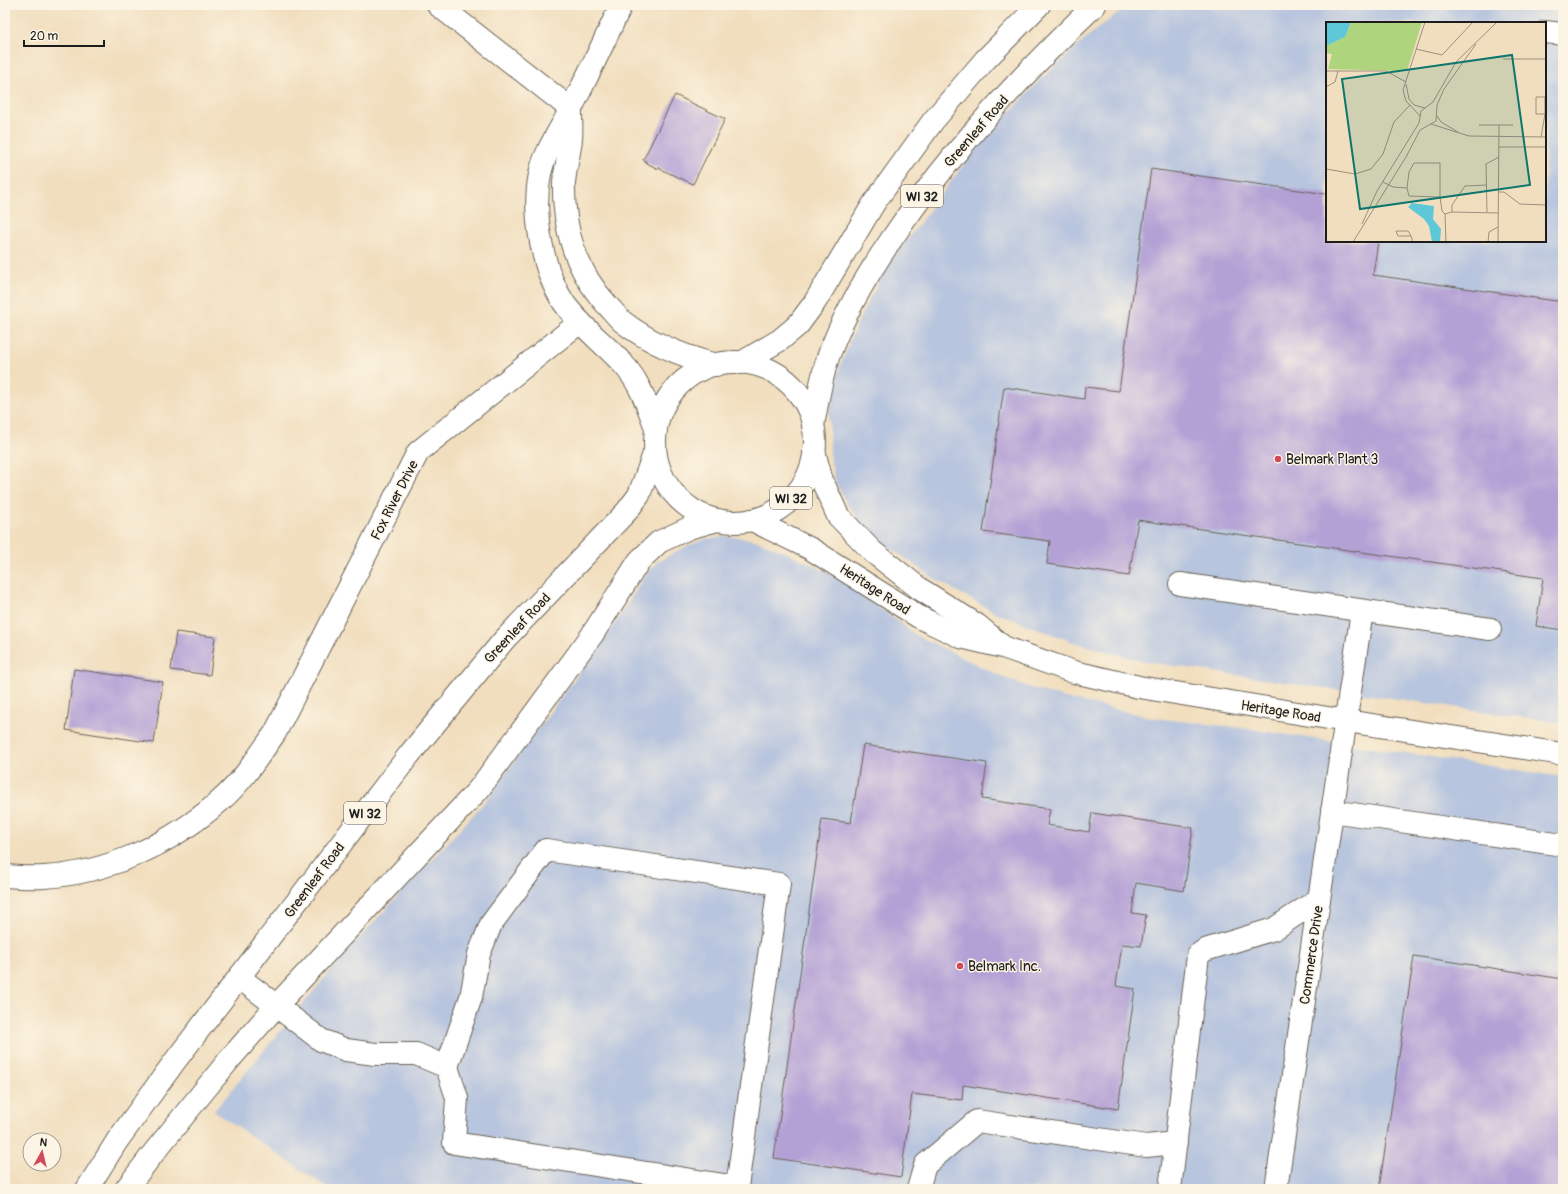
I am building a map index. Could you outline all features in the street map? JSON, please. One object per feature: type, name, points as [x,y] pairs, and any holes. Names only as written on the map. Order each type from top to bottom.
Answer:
[{"type":"main road","points":[[438,5],[571,108]]},
{"type":"main road","points":[[621,5],[545,158],[540,174],[537,210],[541,243],[551,278],[564,302],[580,322],[624,364],[641,387],[656,428]]},
{"type":"main road","name":"WI 32","points":[[655,451],[656,428],[663,407],[675,389],[693,375],[704,369],[716,365],[741,363],[780,340],[798,325],[815,302],[874,203],[933,121],[985,60],[1039,5]]},
{"type":"main road","name":"Greenleaf Road","points":[[813,426],[823,374],[830,352],[843,321],[871,271],[907,215],[950,159],[999,103],[1095,5]]},
{"type":"main road","points":[[1546,32],[1563,34]]},
{"type":"main road","points":[[571,108],[571,139],[566,163],[564,191],[566,218],[579,264],[596,293],[622,321],[654,342],[691,358],[716,365]]},
{"type":"main road","name":"Fox River Drive","points":[[5,876],[44,877],[74,874],[113,864],[150,849],[185,829],[220,801],[248,771],[275,733],[418,452],[580,322]]},
{"type":"main road","points":[[741,363],[766,369],[787,382],[804,402],[813,426]]},
{"type":"main road","name":"WI 32","points":[[126,1189],[229,1060],[276,1006],[479,789],[592,635],[639,561],[659,542],[688,528],[718,520],[730,522],[752,520],[774,512],[794,496],[808,475],[814,450],[815,438],[813,426]]},
{"type":"main road","name":"Heritage Road","points":[[814,450],[821,478],[838,516],[873,552],[920,589],[977,625],[1003,647]]},
{"type":"main road","points":[[655,451],[660,472],[679,500],[697,513],[718,520]]},
{"type":"main road","name":"Greenleaf Road","points":[[87,1189],[117,1141],[171,1067],[409,755],[504,640],[627,511],[638,495],[655,451]]},
{"type":"main road","name":"Heritage Road","points":[[752,520],[811,549],[918,617],[961,637],[1003,647],[1074,672],[1139,687],[1346,722],[1563,754]]},
{"type":"main road","points":[[1180,584],[1490,629]]},
{"type":"main road","name":"Commerce Drive","points":[[1276,1189],[1362,610]]},
{"type":"main road","points":[[1332,811],[1563,845]]},
{"type":"main road","points":[[546,850],[778,884],[738,1188],[454,1143],[457,1098],[448,1067],[471,997],[479,954],[491,924],[546,850]]},
{"type":"main road","points":[[1170,1189],[1198,955],[1205,950],[1274,929],[1319,899]]},
{"type":"main road","points":[[240,978],[321,1040],[346,1050],[375,1054],[416,1054],[448,1067]]},
{"type":"main road","points":[[918,1189],[925,1165],[977,1122],[1146,1146],[1176,1143]]},
{"type":"shaded area","points":[[1128,5],[1563,5],[1563,723],[1133,659],[1073,642],[996,613],[935,579],[884,544],[866,529],[848,506],[835,481],[830,457],[829,412],[835,380],[851,338],[867,303],[890,263],[973,152],[1040,80],[1091,34]]},
{"type":"shaded area","points":[[724,536],[755,540],[788,553],[825,571],[851,587],[916,635],[1000,676],[1031,688],[1065,698],[1154,718],[1242,728],[1563,777],[1563,1189],[329,1189],[214,1111],[341,958],[483,804],[598,647],[642,580],[657,562],[685,547],[705,539]]},
{"type":"building","points":[[675,95],[725,119],[693,184],[660,169],[659,167],[658,169],[643,160]]},
{"type":"building","name":"Belmark Plant 3","points":[[1151,169],[1326,194],[1326,242],[1378,242],[1373,275],[1563,302],[1563,630],[1536,626],[1543,578],[1138,520],[1129,576],[1047,564],[1050,541],[983,532],[1004,387],[1084,399],[1085,387],[1119,391]]},
{"type":"building","points":[[176,632],[215,637],[210,675],[171,670]]},
{"type":"building","points":[[74,669],[163,682],[154,743],[66,730]]},
{"type":"building","name":"Belmark Inc.","points":[[863,745],[987,763],[982,799],[1050,809],[1047,825],[1089,832],[1092,813],[1193,828],[1184,891],[1136,883],[1132,913],[1146,915],[1141,946],[1122,944],[1116,986],[1135,989],[1118,1109],[963,1085],[962,1100],[912,1094],[901,1177],[774,1158],[822,819],[851,823]]},
{"type":"building","points":[[1414,956],[1563,979],[1563,1189],[1379,1189]]},
{"type":"place","name":"Belmark Plant 3","points":[[1278,459]]},
{"type":"place","name":"Belmark Inc.","points":[[960,966]]}]
